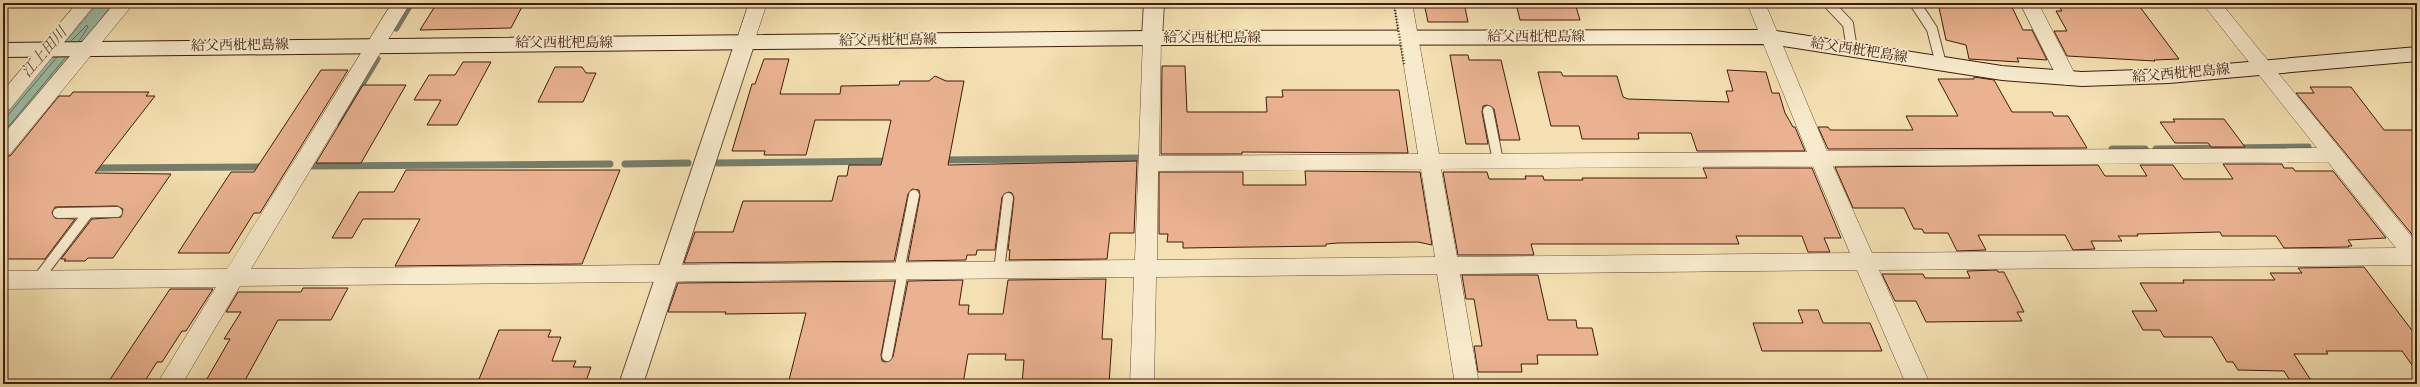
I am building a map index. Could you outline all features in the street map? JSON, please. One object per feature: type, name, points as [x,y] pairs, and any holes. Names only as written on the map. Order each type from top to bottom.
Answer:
[{"type":"main road","points":[[1152,38],[1154,3]]},
{"type":"main road","name":"給父西枇杷島線","points":[[3,50],[50,48],[1152,38],[1770,37],[2002,73],[2067,78],[2139,78],[2417,54]]},
{"type":"main road","points":[[632,384],[745,42]]},
{"type":"street","points":[[5,100],[87,3]]},
{"type":"street","points":[[3,149],[85,48],[125,3]]},
{"type":"street","points":[[169,384],[401,3]]},
{"type":"street","points":[[745,42],[758,3]]},
{"type":"street","points":[[1756,3],[1820,159],[1918,384]]},
{"type":"street","points":[[2029,3],[2067,78]]},
{"type":"street","points":[[2211,3],[2416,257]]},
{"type":"street","points":[[1399,7],[1409,37],[1467,384]]},
{"type":"street","points":[[1142,384],[1152,38]]},
{"type":"street","points":[[1149,164],[2335,155]]},
{"type":"street","points":[[3,280],[1864,261],[2416,257]]},
{"type":"lane","points":[[1915,3],[1932,29],[1941,64]]},
{"type":"lane","points":[[1832,6],[1848,24],[1852,50]]},
{"type":"lane","points":[[1488,112],[1498,162]]},
{"type":"lane","points":[[887,356],[914,195]]},
{"type":"lane","points":[[999,270],[1008,198]]},
{"type":"lane","points":[[58,213],[117,212]]},
{"type":"lane","points":[[37,280],[88,213]]},
{"type":"path","points":[[1399,7],[1404,64]]},
{"type":"water","points":[[98,3],[114,3],[3,139],[3,115]]},
{"type":"building","points":[[437,3],[524,3],[511,28],[420,30]]},
{"type":"building","points":[[1424,3],[1464,3],[1468,22],[1428,22]]},
{"type":"building","points":[[1516,3],[1575,3],[1580,20],[1520,20]]},
{"type":"building","points":[[1938,3],[2010,3],[2023,30],[2032,30],[2047,60],[2017,58],[2019,62],[1969,59],[1966,45],[1946,40]]},
{"type":"building","points":[[2096,3],[2137,3],[2179,59],[2154,60],[2155,61],[2067,56],[2054,31],[2067,31],[2056,11],[2062,11],[2058,5],[2097,6]]},
{"type":"building","points":[[1450,55],[1468,55],[1469,60],[1501,60],[1520,140],[1500,140],[1494,109],[1487,105],[1483,106],[1482,112],[1488,144],[1466,144]]},
{"type":"building","points":[[764,59],[789,59],[780,94],[840,94],[841,86],[899,85],[900,81],[929,81],[935,76],[946,81],[964,81],[948,165],[1137,161],[1134,233],[1110,233],[1107,259],[1009,260],[1010,250],[1008,250],[1014,198],[1012,193],[1008,192],[1002,197],[995,250],[977,250],[976,255],[967,255],[966,260],[908,261],[920,196],[919,190],[912,189],[908,194],[894,261],[684,263],[695,232],[733,232],[743,201],[832,201],[838,176],[847,176],[849,165],[881,165],[891,120],[815,120],[806,155],[764,155],[765,151],[732,151],[752,84],[755,84]]},
{"type":"building","points":[[463,62],[491,62],[457,125],[427,125],[441,100],[414,100],[429,75],[455,75]]},
{"type":"building","points":[[1162,66],[1185,66],[1187,112],[1267,112],[1266,97],[1283,97],[1282,90],[1399,90],[1408,153],[1242,152],[1242,154],[1161,154]]},
{"type":"building","points":[[555,67],[582,67],[586,73],[596,73],[583,102],[538,102]]},
{"type":"building","points":[[321,70],[348,70],[260,213],[254,213],[229,253],[178,253],[231,172],[254,172]]},
{"type":"building","points":[[1727,70],[1766,72],[1772,93],[1779,93],[1785,113],[1793,127],[1795,127],[1805,151],[1697,151],[1691,133],[1638,133],[1639,139],[1582,139],[1579,126],[1551,126],[1538,72],[1561,72],[1563,76],[1617,76],[1623,97],[1628,99],[1729,102],[1726,91],[1733,91]]},
{"type":"building","points":[[1974,77],[1994,80],[2012,112],[2052,112],[2054,116],[2068,116],[2087,148],[1828,149],[1818,127],[1828,127],[1830,130],[1913,130],[1906,116],[1958,116],[1938,79],[1974,79]]},
{"type":"building","points":[[363,85],[406,85],[361,163],[316,163]]},
{"type":"building","points":[[2310,87],[2351,87],[2384,130],[2417,130],[2417,238],[2415,238],[2296,93],[2314,93]]},
{"type":"building","points":[[73,92],[149,92],[146,96],[155,96],[95,173],[171,174],[113,258],[88,258],[85,261],[64,261],[66,259],[61,259],[92,219],[121,217],[123,209],[117,206],[55,207],[52,213],[55,218],[75,219],[45,259],[3,259],[3,159],[11,155],[59,96],[70,96]]},
{"type":"building","points":[[2173,119],[2224,119],[2245,147],[2211,147],[2208,143],[2175,143],[2160,122],[2175,122]]},
{"type":"building","points":[[2223,164],[2282,164],[2284,168],[2293,168],[2295,171],[2333,171],[2386,238],[2348,240],[2352,246],[2348,246],[2349,247],[2284,248],[2276,236],[2222,236],[2220,232],[2137,234],[2138,236],[2118,236],[2122,241],[2091,241],[2095,249],[2073,250],[2065,235],[1978,235],[1986,250],[1957,251],[1948,233],[1924,233],[1922,229],[1914,229],[1904,208],[1853,208],[1835,167],[2098,165],[2105,176],[2147,176],[2140,165],[2173,165],[2183,179],[2233,179]]},
{"type":"building","points":[[1703,168],[1812,168],[1841,238],[1824,238],[1830,252],[1808,252],[1802,236],[1736,236],[1739,244],[1531,244],[1534,255],[1458,255],[1443,172],[1487,172],[1489,179],[1526,179],[1525,176],[1543,176],[1544,180],[1583,180],[1582,178],[1707,178]]},
{"type":"building","points":[[406,170],[620,170],[582,264],[395,266],[420,219],[363,219],[352,238],[332,238],[359,192],[394,192]]},
{"type":"building","points":[[1305,171],[1420,172],[1432,245],[1418,242],[1338,243],[1326,244],[1326,246],[1183,248],[1183,242],[1167,242],[1168,234],[1159,234],[1159,172],[1243,172],[1243,185],[1306,185]]},
{"type":"building","points":[[2364,267],[2417,337],[2417,372],[2402,351],[2326,351],[2328,354],[2294,354],[2312,382],[2291,382],[2284,371],[2238,370],[2233,362],[2227,362],[2212,337],[2164,337],[2160,330],[2143,330],[2132,311],[2157,311],[2140,283],[2184,283],[2183,280],[2275,280],[2270,273],[2302,273],[2298,268]]},
{"type":"building","points":[[1997,270],[1998,272],[2004,272],[2024,312],[2017,312],[2022,321],[1926,322],[1916,301],[1895,301],[1882,274],[1923,274],[1925,278],[1970,278],[1967,271]]},
{"type":"building","points":[[1462,275],[1538,275],[1548,320],[1576,320],[1577,328],[1592,328],[1598,355],[1537,355],[1538,364],[1521,364],[1522,372],[1478,372],[1474,346],[1482,346],[1474,299],[1466,299]]},
{"type":"building","points":[[1106,279],[1102,339],[1112,339],[1109,384],[1022,384],[1024,360],[1005,360],[1006,354],[968,354],[963,384],[788,384],[806,313],[725,314],[726,312],[668,312],[678,283],[895,281],[881,355],[882,361],[886,362],[893,357],[908,281],[963,280],[959,305],[969,305],[968,314],[1003,314],[1008,280]]},
{"type":"building","points":[[303,288],[348,288],[331,320],[278,320],[243,384],[204,384],[230,339],[224,339],[241,312],[226,312],[238,292],[301,292]]},
{"type":"building","points":[[170,289],[213,289],[186,331],[182,331],[162,362],[157,362],[143,384],[107,384]]},
{"type":"building","points":[[1798,310],[1818,310],[1823,323],[1870,323],[1882,351],[1762,351],[1753,323],[1803,323]]},
{"type":"building","points":[[499,330],[551,330],[548,337],[561,337],[552,361],[576,361],[573,367],[591,367],[585,384],[477,384]]},
{"type":"waterway","points":[[396,28],[411,3]]},
{"type":"waterway","points":[[339,122],[377,59]]},
{"type":"waterway","points":[[2156,149],[2308,147]]},
{"type":"waterway","points":[[2112,149],[2145,149]]},
{"type":"waterway","points":[[940,160],[1140,158]]},
{"type":"waterway","points":[[718,163],[891,161]]},
{"type":"waterway","points":[[625,164],[688,163]]},
{"type":"waterway","points":[[309,166],[610,164]]},
{"type":"waterway","points":[[90,168],[265,167]]},
{"type":"water label","name":"江上田川","points":[[45,53]]}]
